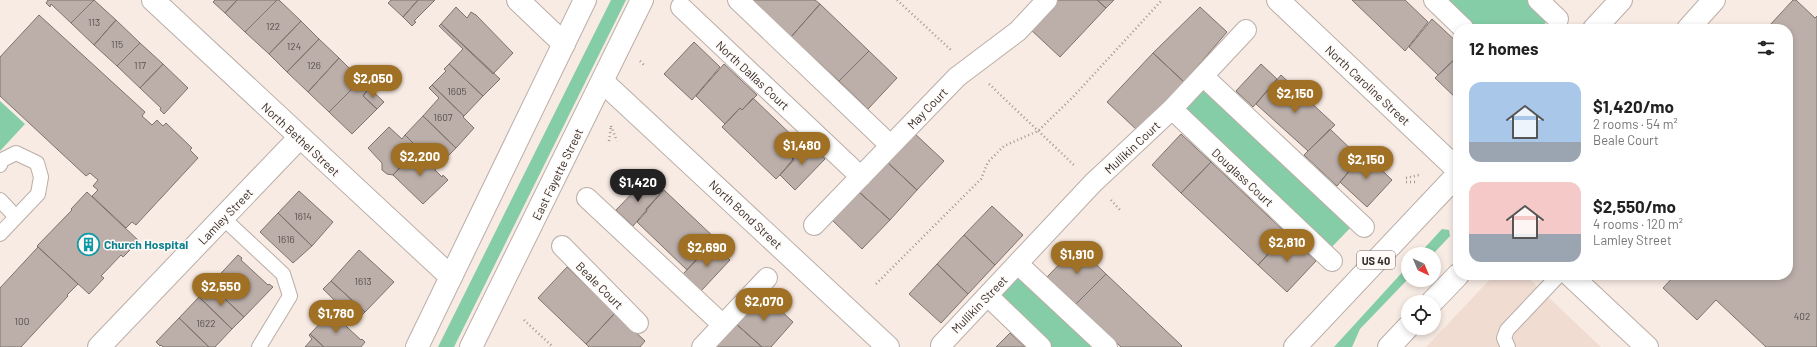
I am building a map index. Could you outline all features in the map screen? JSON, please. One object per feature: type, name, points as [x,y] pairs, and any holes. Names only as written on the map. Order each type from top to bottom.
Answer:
[{"type":"street","name":"North Bethel Street","points":[[152,0],[451,277]]},
{"type":"street","points":[[518,0],[564,44]]},
{"type":"street","points":[[417,347],[585,0]]},
{"type":"street","name":"East Fayette Street","points":[[471,347],[603,82],[642,0]]},
{"type":"street","points":[[738,0],[890,145]]},
{"type":"street","name":"May Court","points":[[814,225],[957,77],[1018,31],[1047,0]]},
{"type":"street","name":"North Caroline Street","points":[[1278,0],[1453,165]]},
{"type":"street","points":[[1434,0],[1459,24]]},
{"type":"street","points":[[1538,0],[1558,19]]},
{"type":"street","points":[[1599,24],[1621,0]]},
{"type":"street","points":[[1692,24],[1714,0]]},
{"type":"street","name":"North Dallas Court","points":[[681,7],[861,176]]},
{"type":"street","name":"Mullikin Court","points":[[1018,264],[1093,183],[1172,109],[1246,30]]},
{"type":"street","points":[[1203,76],[1364,227]]},
{"type":"street","name":"North Bond Street","points":[[603,82],[888,347]]},
{"type":"street","name":"Douglass Court","points":[[1172,109],[1332,261]]},
{"type":"street","name":"Lamley Street","points":[[99,347],[300,137]]},
{"type":"street","name":"US 40","points":[[1295,347],[1453,179]]},
{"type":"street","points":[[587,198],[723,325]]},
{"type":"street","name":"Beale Court","points":[[562,246],[638,323]]},
{"type":"street","points":[[1018,264],[1107,347]]},
{"type":"street","name":"Mullikin Street","points":[[941,344],[1018,264]]},
{"type":"street","points":[[702,347],[767,278]]},
{"type":"street","points":[[1439,295],[1453,280]]},
{"type":"street","points":[[1575,280],[1647,347]]},
{"type":"street","points":[[988,296],[1041,347]]},
{"type":"street","points":[[1389,347],[1401,334]]},
{"type":"lane","points":[[0,165],[2,160],[16,153],[37,164],[41,177],[38,194],[0,234]]},
{"type":"lane","points":[[0,200],[16,217]]},
{"type":"lane","points":[[223,218],[283,274],[290,296],[260,347]]},
{"type":"lane","points":[[1508,347],[1504,338],[1507,330],[1554,280]]},
{"type":"path","points":[[897,0],[940,41],[971,67],[1120,210]]},
{"type":"path","points":[[876,284],[981,179],[988,162],[1004,146],[1038,131],[1073,97],[1162,0]]},
{"type":"path","points":[[609,141],[611,126],[617,141]]},
{"type":"path","points":[[1406,178],[1419,175]]},
{"type":"path","points":[[524,320],[553,347]]},
{"type":"shaded area","points":[[1489,280],[1530,280],[1601,347],[1426,347],[1437,335],[1441,335],[1441,331]]},
{"type":"green space","points":[[611,0],[626,0],[454,347],[438,347]]},
{"type":"green space","points":[[1441,0],[1531,0],[1550,18],[1545,24],[1467,24]]},
{"type":"green space","points":[[1205,85],[1354,224],[1328,251],[1180,112]]},
{"type":"green space","points":[[0,101],[25,124],[0,151]]},
{"type":"green space","points":[[1442,229],[1449,230],[1450,236],[1440,247],[1425,247]]},
{"type":"green space","points":[[1019,266],[1104,347],[1046,347],[991,295]]},
{"type":"green space","points":[[1401,274],[1401,286],[1360,329],[1352,347],[1334,347]]},
{"type":"building","points":[[48,0],[94,0],[71,23],[51,4],[50,7],[46,3]]},
{"type":"building","points":[[94,0],[116,20],[94,45],[71,23]]},
{"type":"building","points":[[215,0],[237,0],[225,13],[213,2]]},
{"type":"building","points":[[237,0],[277,0],[245,32],[225,13]]},
{"type":"building","points":[[277,0],[279,0],[301,21],[269,54],[245,32]]},
{"type":"building","points":[[391,0],[418,0],[403,17],[388,3]]},
{"type":"building","points":[[418,0],[435,0],[414,21],[416,22],[412,26],[403,17]]},
{"type":"building","points":[[752,0],[815,0],[820,4],[791,37]]},
{"type":"building","points":[[1055,0],[1097,0],[1106,8],[1060,57],[1029,28]]},
{"type":"building","points":[[1097,0],[1114,0],[1106,8]]},
{"type":"building","points":[[1352,0],[1405,0],[1428,22],[1405,51]]},
{"type":"building","points":[[1793,0],[1796,0],[1815,18],[1817,16],[1817,347],[1766,347],[1716,300],[1697,320],[1663,288],[1670,280],[1793,280],[1793,24],[1771,24]]},
{"type":"building","points":[[820,4],[869,51],[839,81],[791,37]]},
{"type":"building","points":[[456,7],[467,18],[471,12],[476,15],[513,53],[493,74],[441,24]]},
{"type":"building","points":[[1200,7],[1227,32],[1184,82],[1153,53]]},
{"type":"building","points":[[39,15],[145,112],[142,116],[152,125],[157,120],[163,126],[166,123],[192,148],[190,150],[198,158],[136,225],[132,222],[126,228],[92,196],[98,190],[93,186],[98,180],[90,173],[86,176],[0,96],[0,57]]},
{"type":"building","points":[[1432,19],[1453,38],[1453,61],[1438,75],[1409,47]]},
{"type":"building","points":[[116,20],[140,43],[117,66],[94,45]]},
{"type":"building","points":[[301,21],[319,39],[287,72],[269,54]]},
{"type":"building","points":[[441,24],[500,79],[483,96],[449,64],[463,49],[439,26]]},
{"type":"building","points":[[319,39],[339,58],[308,92],[287,72]]},
{"type":"building","points":[[694,42],[720,67],[692,100],[664,74]]},
{"type":"building","points":[[140,43],[163,64],[140,88],[117,66]]},
{"type":"building","points":[[869,51],[897,78],[868,109],[839,81]]},
{"type":"building","points":[[1153,53],[1184,82],[1138,131],[1107,102]]},
{"type":"building","points":[[339,58],[361,80],[329,112],[308,92]]},
{"type":"building","points":[[1453,61],[1453,95],[1435,78]]},
{"type":"building","points":[[163,64],[188,88],[164,114],[160,110],[161,108],[140,88]]},
{"type":"building","points":[[449,64],[483,96],[464,116],[432,85],[446,71],[444,69]]},
{"type":"building","points":[[724,64],[757,95],[742,110],[740,108],[725,124],[696,96]]},
{"type":"building","points":[[1261,64],[1277,79],[1253,107],[1236,91]]},
{"type":"building","points":[[1281,75],[1335,125],[1308,151],[1256,104]]},
{"type":"building","points":[[361,80],[369,88],[363,96],[377,109],[352,134],[329,112]]},
{"type":"building","points":[[432,85],[464,116],[463,117],[474,128],[456,148],[423,116],[439,98],[429,88]]},
{"type":"building","points":[[369,88],[384,102],[377,109],[363,96]]},
{"type":"building","points":[[753,98],[803,146],[792,158],[794,160],[776,179],[722,127],[740,108],[742,110]]},
{"type":"building","points":[[423,116],[456,148],[436,168],[417,150],[418,148],[405,135]]},
{"type":"building","points":[[389,127],[402,139],[405,135],[418,148],[393,175],[387,174],[382,170],[382,163],[368,148]]},
{"type":"building","points":[[1330,129],[1360,158],[1337,186],[1304,155]]},
{"type":"building","points":[[913,132],[944,161],[917,190],[886,161]]},
{"type":"building","points":[[1181,134],[1211,162],[1181,193],[1152,165]]},
{"type":"building","points":[[807,142],[825,159],[795,190],[780,175]]},
{"type":"building","points":[[417,150],[436,168],[435,170],[442,177],[443,175],[448,180],[423,204],[393,175]]},
{"type":"building","points":[[1364,153],[1392,180],[1367,207],[1340,182]]},
{"type":"building","points":[[886,161],[917,190],[890,220],[858,191]]},
{"type":"building","points":[[1211,162],[1287,234],[1258,265],[1181,193]]},
{"type":"building","points":[[645,180],[660,194],[633,226],[616,210]]},
{"type":"building","points":[[664,190],[718,241],[700,260],[698,258],[687,270],[637,222],[647,211],[646,209]]},
{"type":"building","points":[[299,191],[333,222],[312,246],[278,213]]},
{"type":"building","points":[[858,191],[890,220],[862,249],[831,219]]},
{"type":"building","name":"Church Hospital","points":[[87,192],[139,241],[123,257],[121,255],[101,276],[104,278],[89,294],[37,246],[72,210],[71,209]]},
{"type":"building","points":[[992,206],[1023,235],[995,265],[964,235]]},
{"type":"building","points":[[278,213],[312,246],[293,263],[260,232]]},
{"type":"building","points":[[1287,234],[1316,261],[1287,292],[1258,265]]},
{"type":"building","points":[[964,235],[995,265],[968,294],[937,264]]},
{"type":"building","points":[[714,245],[730,260],[701,291],[683,274],[698,258],[700,260]]},
{"type":"building","points":[[1077,246],[1106,274],[1076,304],[1047,277]]},
{"type":"building","points":[[38,247],[78,284],[21,347],[0,347],[0,288]]},
{"type":"building","points":[[359,250],[394,282],[365,312],[331,281]]},
{"type":"building","points":[[238,255],[242,258],[241,260],[268,285],[269,284],[273,287],[244,317],[210,285]]},
{"type":"building","points":[[937,264],[968,294],[941,323],[909,294]]},
{"type":"building","points":[[567,267],[615,313],[586,344],[538,298]]},
{"type":"building","points":[[1106,274],[1182,346],[1121,347],[1076,304]]},
{"type":"building","points":[[331,281],[365,312],[356,321],[323,289]]},
{"type":"building","points":[[210,285],[244,317],[232,329],[199,297]]},
{"type":"building","points":[[762,293],[793,322],[771,347],[762,347],[734,322]]},
{"type":"building","points":[[199,297],[232,329],[215,347],[209,347],[179,318]]},
{"type":"building","points":[[332,311],[335,314],[334,315],[365,342],[361,347],[324,347],[310,334]]},
{"type":"building","points":[[615,313],[645,341],[640,347],[589,347],[586,344]]},
{"type":"building","points":[[179,318],[209,347],[160,346],[156,342]]},
{"type":"building","points":[[734,322],[762,347],[712,347]]},
{"type":"building","points":[[1010,333],[1025,347],[996,347]]},
{"type":"building","points":[[310,334],[324,347],[305,347],[312,339],[309,335]]},
{"type":"place","name":"Church Hospital","points":[[88,244]]}]
